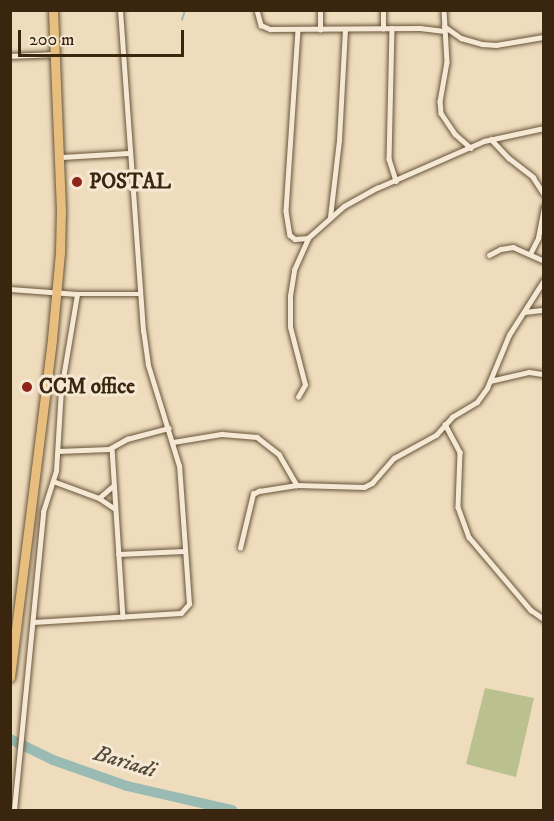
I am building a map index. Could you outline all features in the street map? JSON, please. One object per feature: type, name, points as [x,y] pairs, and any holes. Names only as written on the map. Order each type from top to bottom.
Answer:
[{"type":"highway","points":[[10,677],[56,292],[61,210],[54,10]]},
{"type":"street","points":[[33,622],[181,613],[187,609],[189,604],[182,496],[173,442],[148,365],[139,294],[120,10]]},
{"type":"street","points":[[257,10],[258,21],[265,28],[298,30],[444,29],[460,38],[496,45],[543,37]]},
{"type":"street","points":[[320,10],[320,30]]},
{"type":"street","points":[[383,10],[383,29]]},
{"type":"street","points":[[444,10],[447,62],[440,101],[441,113],[455,134],[471,148]]},
{"type":"street","points":[[392,28],[389,159],[396,181]]},
{"type":"street","points":[[298,30],[286,211],[292,237],[301,240],[308,238]]},
{"type":"street","points":[[330,217],[339,140],[345,30]]},
{"type":"street","points":[[10,56],[55,54]]},
{"type":"street","points":[[298,397],[305,385],[290,327],[290,296],[294,270],[308,238],[330,217],[357,198],[491,140],[543,128]]},
{"type":"street","points":[[491,140],[533,177],[543,194]]},
{"type":"street","points":[[60,157],[130,153]]},
{"type":"street","points":[[530,254],[538,238],[543,207]]},
{"type":"street","points":[[489,255],[507,247],[530,254],[543,261]]},
{"type":"street","points":[[240,548],[240,538],[249,520],[253,494],[267,487],[297,485],[364,487],[372,483],[394,458],[433,438],[445,424],[477,402],[484,395],[509,335],[543,280]]},
{"type":"street","points":[[10,289],[77,294],[139,294]]},
{"type":"street","points":[[14,810],[44,504],[53,481],[58,451],[61,390],[77,294]]},
{"type":"street","points":[[524,312],[543,310]]},
{"type":"street","points":[[490,381],[529,372],[543,374]]},
{"type":"street","points":[[445,424],[460,453],[458,507],[469,537],[480,554],[531,610],[543,619]]},
{"type":"street","points":[[58,451],[112,448],[127,439],[169,428]]},
{"type":"street","points":[[173,442],[222,434],[257,437],[279,454],[297,485]]},
{"type":"street","points":[[112,448],[114,507],[123,617]]},
{"type":"street","points":[[53,481],[99,498],[114,507]]},
{"type":"street","points":[[99,498],[113,486]]},
{"type":"street","points":[[118,554],[184,551]]},
{"type":"green space","points":[[485,688],[534,698],[516,777],[466,764]]},
{"type":"waterway","points":[[182,20],[185,10]]},
{"type":"waterway","name":"Bariadi","points":[[10,739],[53,760],[127,786],[232,810]]},
{"type":"place","name":"POSTAL","points":[[77,182]]},
{"type":"place","name":"CCM office","points":[[27,387]]}]
